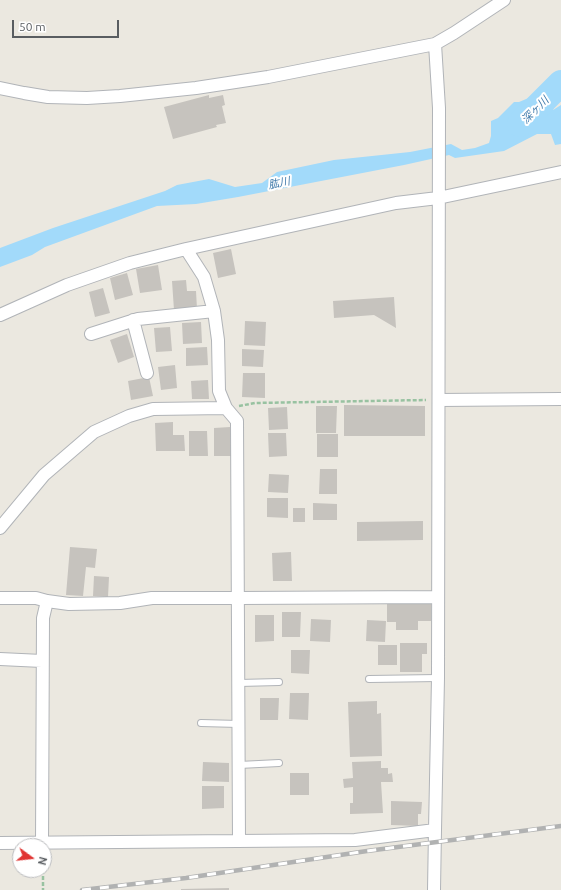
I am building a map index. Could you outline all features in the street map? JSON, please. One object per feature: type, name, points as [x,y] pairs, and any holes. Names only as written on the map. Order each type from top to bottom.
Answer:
[{"type":"street","points":[[0,88],[24,94],[48,97],[87,98],[196,88],[268,77],[435,44],[504,0]]},
{"type":"street","points":[[434,890],[438,678],[439,400],[439,108],[435,44]]},
{"type":"street","points":[[0,316],[74,283],[130,263],[186,249],[438,193],[561,172]]},
{"type":"street","points":[[186,249],[204,277],[214,311],[218,340],[219,391],[226,408],[237,421],[239,841]]},
{"type":"street","points":[[91,334],[138,319],[214,311]]},
{"type":"street","points":[[133,320],[147,373]]},
{"type":"street","points":[[439,400],[561,399]]},
{"type":"street","points":[[0,528],[44,475],[94,432],[129,416],[153,409],[226,408]]},
{"type":"street","points":[[0,598],[36,598],[69,604],[120,602],[152,598],[438,597]]},
{"type":"street","points":[[42,838],[42,661],[43,618],[47,601]]},
{"type":"street","points":[[0,660],[42,661]]},
{"type":"street","points":[[52,842],[355,840],[435,830]]},
{"type":"street","points":[[0,843],[12,843]]},
{"type":"lane","points":[[369,679],[438,678]]},
{"type":"lane","points":[[239,683],[279,682]]},
{"type":"lane","points":[[201,723],[239,724]]},
{"type":"lane","points":[[239,765],[279,763]]},
{"type":"path","points":[[226,408],[255,403],[439,400]]},
{"type":"path","points":[[43,878],[43,890]]},
{"type":"water","name":"肱川","points":[[531,97],[556,103],[553,110],[561,105],[561,144],[555,145],[551,134],[537,134],[504,151],[455,158],[449,155],[238,197],[196,204],[157,206],[45,247],[32,255],[0,267],[0,248],[53,228],[165,191],[177,185],[209,179],[235,187],[262,183],[277,172],[334,160],[410,152],[451,144],[462,150],[475,148],[489,143],[491,136],[491,121],[498,118],[514,102],[519,102]]},
{"type":"building","points":[[209,95],[209,98],[223,95],[225,105],[222,106],[226,123],[216,125],[217,127],[173,139],[164,107]]},
{"type":"building","points":[[231,249],[236,274],[218,278],[213,253]]},
{"type":"building","points":[[158,265],[162,290],[140,293],[136,269]]},
{"type":"building","points":[[127,273],[133,295],[115,300],[110,278]]},
{"type":"building","points":[[186,280],[187,291],[196,291],[197,309],[174,310],[172,281]]},
{"type":"building","points":[[103,288],[110,313],[95,317],[89,292]]},
{"type":"building","points":[[394,297],[396,328],[374,315],[334,318],[333,301]]},
{"type":"building","points":[[245,321],[266,322],[265,346],[244,345]]},
{"type":"building","points":[[201,322],[202,343],[183,344],[182,323]]},
{"type":"building","points":[[170,327],[172,351],[156,352],[154,328]]},
{"type":"building","points":[[127,334],[134,357],[118,363],[110,340]]},
{"type":"building","points":[[207,347],[208,365],[186,366],[186,348]]},
{"type":"building","points":[[242,349],[264,350],[263,367],[242,366]]},
{"type":"building","points":[[175,365],[177,388],[161,390],[158,367]]},
{"type":"building","points":[[243,373],[265,373],[265,398],[242,397]]},
{"type":"building","points":[[149,377],[153,396],[131,400],[128,381]]},
{"type":"building","points":[[208,380],[209,399],[192,399],[191,381]]},
{"type":"building","points":[[344,405],[425,406],[425,436],[344,436]]},
{"type":"building","points":[[316,406],[337,406],[336,433],[316,433]]},
{"type":"building","points":[[287,407],[288,429],[269,430],[268,408]]},
{"type":"building","points":[[173,422],[173,435],[184,435],[185,451],[156,451],[155,423]]},
{"type":"building","points":[[230,427],[231,456],[214,456],[214,428]]},
{"type":"building","points":[[189,431],[207,431],[208,456],[189,456]]},
{"type":"building","points":[[268,433],[286,433],[287,456],[269,457]]},
{"type":"building","points":[[317,434],[338,434],[338,457],[317,457]]},
{"type":"building","points":[[320,469],[337,469],[337,494],[319,494]]},
{"type":"building","points":[[269,474],[289,475],[288,493],[268,492]]},
{"type":"building","points":[[267,498],[288,498],[288,518],[267,517]]},
{"type":"building","points":[[313,503],[337,504],[337,520],[313,520]]},
{"type":"building","points":[[293,508],[305,508],[305,522],[293,522]]},
{"type":"building","points":[[423,521],[423,540],[357,541],[357,522]]},
{"type":"building","points":[[70,547],[97,549],[95,568],[86,567],[83,596],[66,595]]},
{"type":"building","points":[[291,552],[292,581],[273,581],[272,553]]},
{"type":"building","points":[[94,576],[109,577],[108,597],[93,596]]},
{"type":"building","points":[[387,603],[431,603],[431,621],[418,621],[418,630],[396,630],[396,622],[387,622]]},
{"type":"building","points":[[282,612],[301,612],[300,637],[282,637]]},
{"type":"building","points":[[255,615],[274,615],[274,641],[255,642]]},
{"type":"building","points":[[311,619],[331,620],[330,642],[310,641]]},
{"type":"building","points":[[367,620],[386,621],[385,642],[366,641]]},
{"type":"building","points":[[400,643],[427,643],[427,654],[422,654],[422,672],[400,672]]},
{"type":"building","points":[[378,645],[397,645],[397,665],[378,665]]},
{"type":"building","points":[[291,650],[310,650],[309,674],[291,673]]},
{"type":"building","points":[[290,693],[309,693],[308,720],[289,719]]},
{"type":"building","points":[[260,698],[279,698],[278,720],[260,720]]},
{"type":"building","points":[[377,701],[377,714],[381,713],[382,756],[350,757],[348,702]]},
{"type":"building","points":[[381,761],[381,768],[388,768],[388,774],[392,773],[393,782],[381,782],[383,813],[350,814],[350,803],[353,803],[353,787],[344,788],[343,779],[353,778],[352,762]]},
{"type":"building","points":[[203,762],[229,763],[229,782],[202,781]]},
{"type":"building","points":[[290,773],[309,773],[309,795],[290,795]]},
{"type":"building","points":[[202,786],[224,786],[224,808],[202,809]]},
{"type":"building","points":[[391,801],[422,802],[421,814],[418,814],[418,826],[391,825]]},
{"type":"building","points":[[229,888],[229,890],[181,890],[181,889]]},
{"type":"waterway","name":"深ヶ川","points":[[520,124],[561,83]]},
{"type":"railway","points":[[82,890],[186,878],[367,851],[561,826]]}]
